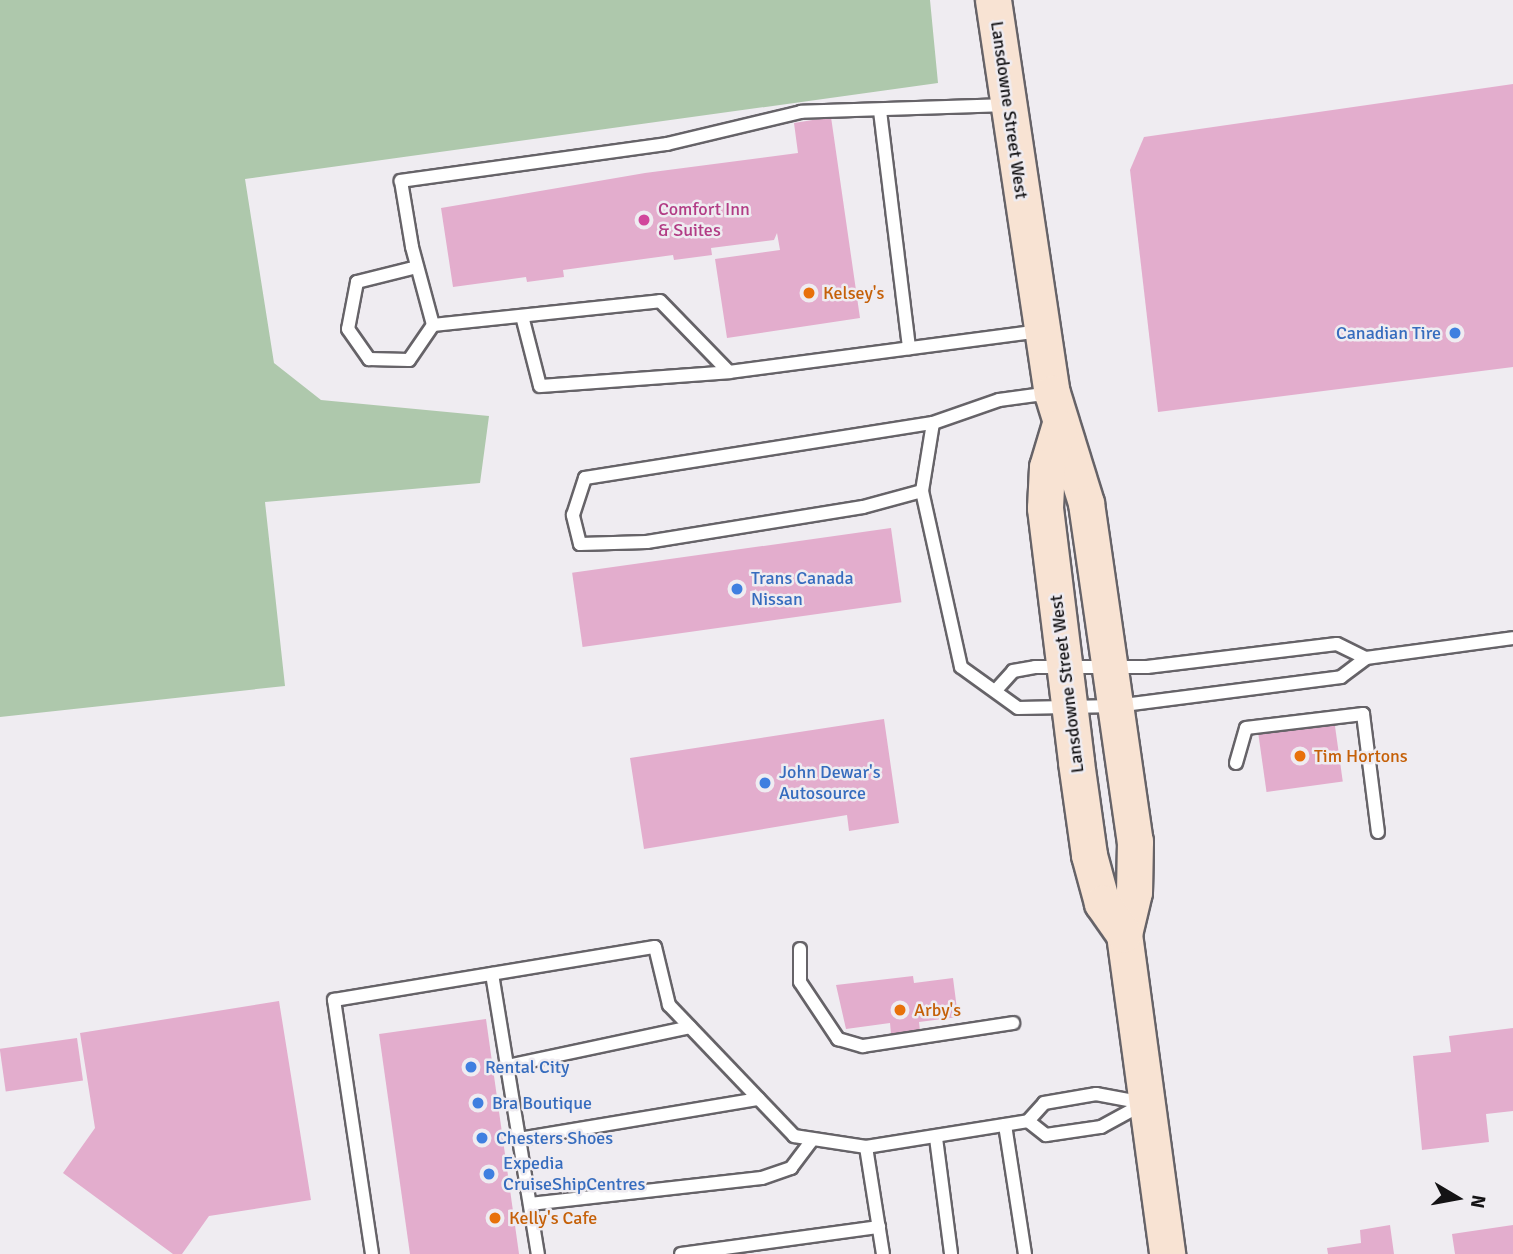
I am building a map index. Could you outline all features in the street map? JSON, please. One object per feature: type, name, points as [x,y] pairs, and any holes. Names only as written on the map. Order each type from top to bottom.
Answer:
[{"type":"main road","name":"Lansdowne Street West","points":[[993,0],[1052,393],[1059,427],[1086,503],[1135,841],[1134,892],[1124,934],[1167,1254]]},
{"type":"main road","name":"Lansdowne Street West","points":[[1059,427],[1047,467],[1045,508],[1070,708],[1089,855],[1102,903],[1124,934]]},
{"type":"lane","points":[[433,325],[417,267],[401,181],[667,144],[801,112],[1008,105]]},
{"type":"lane","points":[[880,111],[909,348]]},
{"type":"lane","points":[[417,267],[357,282],[348,329],[369,359],[409,360],[433,325],[660,301],[730,372]]},
{"type":"lane","points":[[522,316],[540,386],[730,372],[1042,331]]},
{"type":"lane","points":[[922,491],[863,507],[647,542],[580,544],[573,515],[585,478],[933,423],[999,400],[1052,393]]},
{"type":"lane","points":[[933,423],[922,491],[961,667],[997,689],[1018,708],[1116,706],[1341,677],[1366,658],[1513,638]]},
{"type":"lane","points":[[997,689],[1013,671],[1066,667],[1147,667],[1337,644],[1366,658]]},
{"type":"lane","points":[[1236,764],[1246,728],[1363,714],[1378,832]]},
{"type":"lane","points":[[372,1254],[334,1000],[655,947],[669,1005],[794,1136],[866,1147],[936,1138],[1028,1121],[1044,1102],[1096,1094],[1146,1103]]},
{"type":"lane","points":[[800,949],[800,982],[838,1039],[863,1046],[1013,1023]]},
{"type":"lane","points":[[492,974],[538,1254]]},
{"type":"lane","points":[[507,1066],[690,1027]]},
{"type":"lane","points":[[519,1139],[759,1099]]},
{"type":"lane","points":[[1028,1121],[1046,1135],[1101,1127],[1146,1103]]},
{"type":"lane","points":[[1005,1125],[1024,1254]]},
{"type":"lane","points":[[936,1138],[951,1254]]},
{"type":"lane","points":[[530,1204],[762,1178],[791,1168],[813,1139]]},
{"type":"lane","points":[[866,1147],[883,1254]]},
{"type":"lane","points":[[681,1254],[879,1227]]},
{"type":"green space","points":[[0,0],[930,0],[938,83],[245,179],[274,363],[321,400],[489,416],[480,483],[265,502],[285,686],[0,717]]},
{"type":"building","points":[[1513,84],[1513,367],[1158,412],[1130,170],[1144,137]]},
{"type":"building","name":"Comfort Inn & Suites","points":[[831,117],[860,318],[727,338],[715,259],[780,250],[777,233],[774,240],[711,248],[712,255],[674,260],[673,255],[563,270],[564,277],[527,282],[526,277],[453,287],[441,208],[645,173],[798,153],[794,123]]},
{"type":"building","name":"Trans Canada Nissan","points":[[891,528],[901,602],[583,647],[572,573]]},
{"type":"building","name":"John Dewar's Autosource","points":[[884,719],[899,823],[849,831],[847,815],[644,849],[630,758]]},
{"type":"building","name":"Tim Hortons","points":[[1334,719],[1343,781],[1267,792],[1258,730]]},
{"type":"building","name":"Arby's","points":[[913,976],[914,983],[953,978],[958,1017],[919,1022],[920,1031],[891,1034],[890,1023],[846,1029],[836,985]]},
{"type":"building","points":[[279,1001],[311,1200],[209,1216],[182,1254],[173,1254],[63,1173],[95,1128],[80,1033]]},
{"type":"building","points":[[486,1019],[519,1254],[410,1254],[379,1034]]},
{"type":"building","points":[[1513,1028],[1513,1111],[1486,1114],[1489,1142],[1422,1150],[1413,1056],[1451,1052],[1449,1036]]},
{"type":"building","points":[[77,1038],[83,1081],[6,1091],[0,1049]]},
{"type":"building","points":[[1390,1225],[1394,1254],[1328,1254],[1327,1248],[1361,1243],[1360,1230]]},
{"type":"building","points":[[1513,1225],[1513,1254],[1455,1254],[1452,1234]]},
{"type":"place","name":"Comfort Inn & Suites","points":[[644,220]]},
{"type":"place","name":"Kelsey's","points":[[809,293]]},
{"type":"place","name":"Canadian Tire","points":[[1455,333]]},
{"type":"place","name":"Trans Canada Nissan","points":[[737,589]]},
{"type":"place","name":"Tim Hortons","points":[[1300,756]]},
{"type":"place","name":"John Dewar's Autosource","points":[[765,783]]},
{"type":"place","name":"Arby's","points":[[900,1010]]},
{"type":"place","name":"Rental City","points":[[471,1067]]},
{"type":"place","name":"Bra Boutique","points":[[478,1103]]},
{"type":"place","name":"Chesters Shoes","points":[[482,1138]]},
{"type":"place","name":"Expedia CruiseShipCentres","points":[[489,1174]]},
{"type":"place","name":"Kelly's Cafe","points":[[495,1218]]}]
